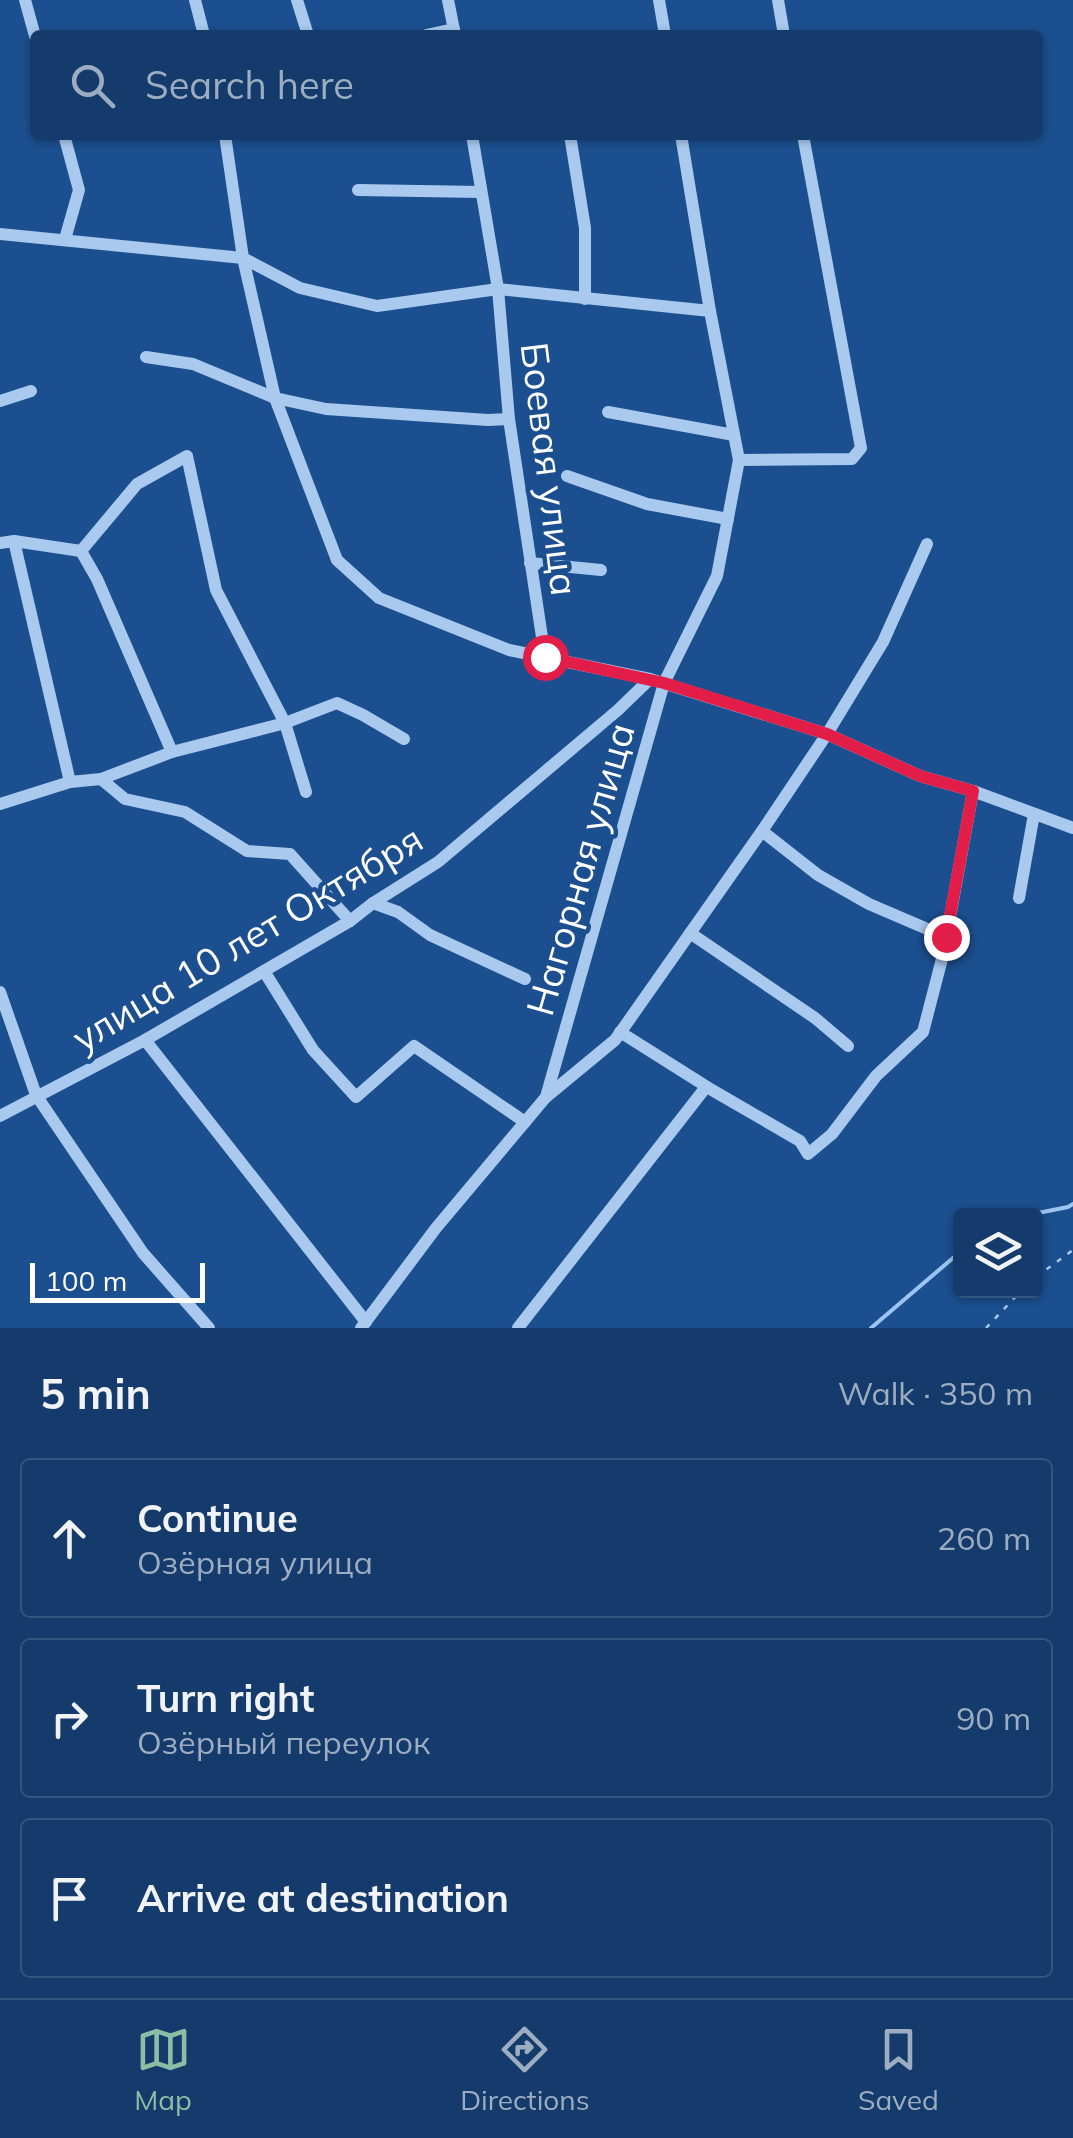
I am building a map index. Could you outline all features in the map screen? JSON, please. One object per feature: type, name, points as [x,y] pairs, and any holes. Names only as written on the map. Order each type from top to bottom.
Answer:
[{"type":"street","points":[[25,0],[33,30]]},
{"type":"street","points":[[195,0],[203,30]]},
{"type":"street","points":[[297,0],[306,30]]},
{"type":"street","points":[[448,0],[454,30]]},
{"type":"street","points":[[659,0],[664,30]]},
{"type":"street","points":[[778,0],[783,30]]},
{"type":"street","points":[[65,140],[79,190],[65,239]]},
{"type":"street","points":[[226,140],[243,258],[275,398],[337,560],[379,598],[509,650],[657,681],[827,734],[920,776],[1073,828]]},
{"type":"street","name":"Боевая улица","points":[[473,140],[498,289],[508,419],[545,657]]},
{"type":"street","points":[[571,140],[585,228],[585,299]]},
{"type":"street","name":"Нагорная улица","points":[[546,1098],[657,681],[717,576],[740,460],[682,140]]},
{"type":"street","points":[[740,460],[852,459],[861,448],[804,140]]},
{"type":"street","points":[[358,190],[482,192]]},
{"type":"street","points":[[0,234],[243,258],[300,288],[377,306],[498,289],[710,311]]},
{"type":"street","points":[[146,356],[193,364],[275,398],[341,410],[508,419]]},
{"type":"street","points":[[0,401],[32,391]]},
{"type":"street","points":[[608,412],[734,435]]},
{"type":"street","points":[[82,551],[137,484],[187,456],[216,590],[285,723],[306,792]]},
{"type":"street","points":[[567,476],[647,504],[728,520]]},
{"type":"street","points":[[70,782],[7,542],[82,551]]},
{"type":"street","points":[[145,1040],[364,1325],[436,1228],[546,1098],[615,1040],[827,734],[883,642],[926,544]]},
{"type":"street","points":[[82,551],[172,752]]},
{"type":"street","points":[[530,564],[601,570]]},
{"type":"street","name":"улица 10 лет Октября","points":[[0,1116],[145,1040],[350,921],[438,862],[657,681]]},
{"type":"street","points":[[0,804],[70,782],[101,780],[172,752],[285,723],[337,703],[404,738]]},
{"type":"street","points":[[101,780],[125,799],[185,812],[247,851],[290,854],[350,921]]},
{"type":"street","points":[[620,1032],[800,1140],[808,1154],[832,1134],[876,1076],[923,1032],[946,937],[973,791]]},
{"type":"street","points":[[1020,898],[1034,814]]},
{"type":"street","points":[[762,831],[818,875],[870,904],[946,937]]},
{"type":"street","points":[[372,903],[398,912],[430,935],[526,979]]},
{"type":"street","points":[[690,933],[815,1018],[848,1046]]},
{"type":"street","points":[[264,970],[314,1050],[356,1097],[414,1046],[525,1122]]},
{"type":"street","points":[[0,992],[36,1096],[143,1253],[210,1328]]},
{"type":"street","points":[[518,1328],[706,1086]]},
{"type":"path","points":[[1043,1272],[1073,1250]]},
{"type":"path","points":[[986,1328],[1014,1298]]},
{"type":"waterway","points":[[1043,1212],[1073,1204]]},
{"type":"waterway","points":[[871,1328],[953,1258]]},
{"type":"route","points":[[545,657],[650,679],[827,734],[920,776],[973,791],[946,937]]}]
